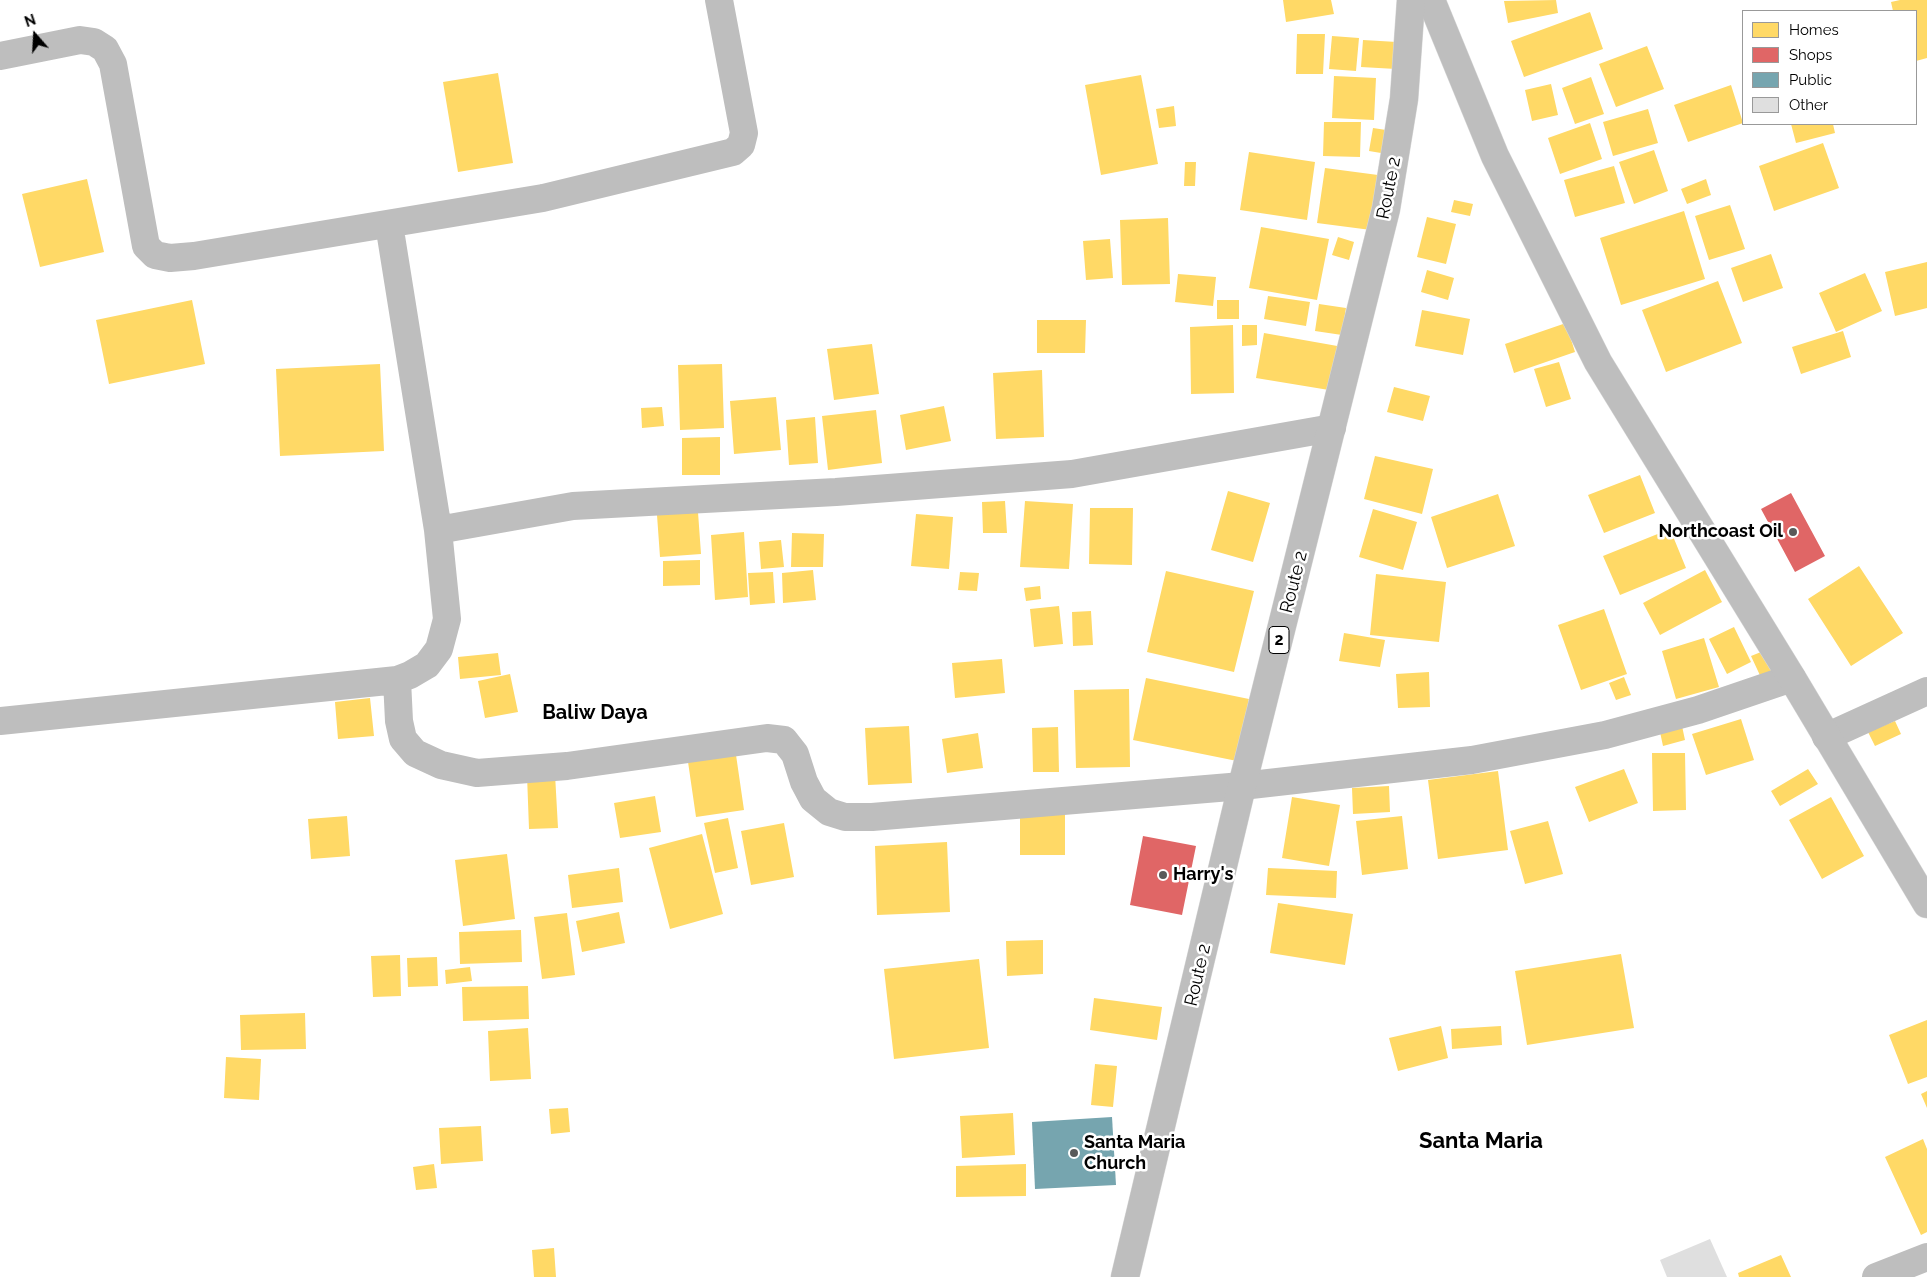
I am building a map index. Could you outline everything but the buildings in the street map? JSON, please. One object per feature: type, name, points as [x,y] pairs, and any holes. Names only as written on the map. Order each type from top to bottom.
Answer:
[{"type":"main road","points":[[0,56],[80,40],[94,42],[105,49],[113,64],[141,228],[146,246],[155,254],[170,258],[194,256],[543,198],[733,152],[741,145],[744,133],[719,0]]},
{"type":"main road","name":"Route 2","points":[[1125,1277],[1242,786],[1386,209],[1404,99],[1411,0]]},
{"type":"main road","points":[[1431,0],[1495,156],[1598,362],[1792,678],[1927,904]]},
{"type":"main road","points":[[0,721],[398,680],[427,665],[439,649],[447,619],[438,530],[389,224]]},
{"type":"main road","points":[[438,530],[573,506],[836,492],[1072,474],[1332,428]]},
{"type":"main road","points":[[398,680],[403,739],[415,754],[441,765],[477,773],[567,766],[767,738],[784,740],[795,754],[804,782],[814,800],[829,812],[845,817],[872,817],[1242,786],[1472,760],[1604,735],[1698,710],[1792,678]]},
{"type":"main road","points":[[1826,737],[1927,691]]},
{"type":"main road","points":[[1885,1275],[1927,1257]]},
{"type":"place","name":"Northcoast Oil","points":[[1793,532]]},
{"type":"place","name":"Harry's","points":[[1163,875]]},
{"type":"place","name":"Santa Maria Church","points":[[1074,1153]]},
{"type":"district","name":"Baliw Daya","points":[[595,713]]},
{"type":"district","name":"Santa Maria","points":[[1481,1141]]}]
